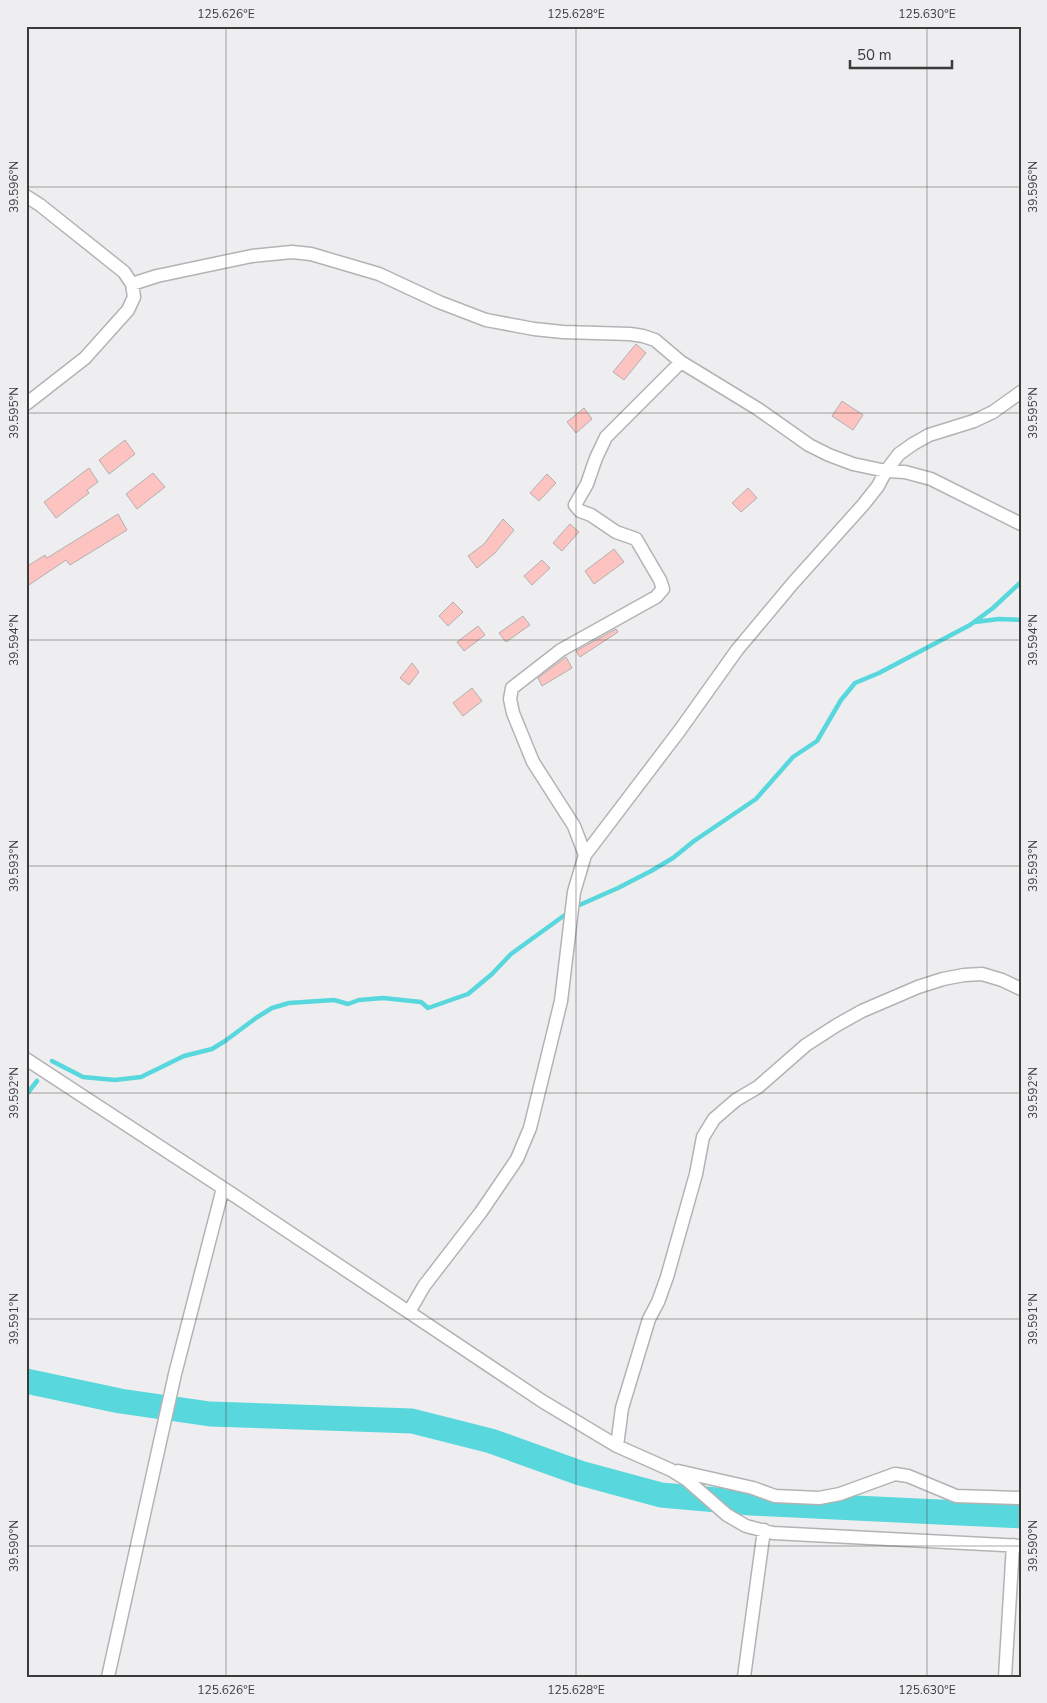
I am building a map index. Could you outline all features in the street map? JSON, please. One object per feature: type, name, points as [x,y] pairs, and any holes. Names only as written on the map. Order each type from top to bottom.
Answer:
[{"type":"street","points":[[26,196],[124,272],[132,284],[134,297],[128,310],[84,358],[26,404]]},
{"type":"street","points":[[132,284],[157,276],[252,256],[292,252],[329,258],[378,274],[439,302],[486,320],[534,329],[563,332],[643,336],[655,340],[681,362],[758,408],[809,445],[852,464],[886,471],[905,472],[931,479],[1021,524]]},
{"type":"street","points":[[586,855],[574,826],[533,762],[513,713],[510,699],[512,688],[561,650],[656,597],[663,588],[636,539],[616,532],[591,515],[580,511],[575,505],[587,484],[606,437],[681,362]]},
{"type":"street","points":[[409,1312],[424,1286],[481,1212],[517,1159],[530,1128],[561,1001],[574,892],[586,855],[680,730],[737,650],[793,583],[863,505],[900,454],[913,444],[929,436],[974,421],[993,412],[1021,392]]},
{"type":"street","points":[[617,1446],[622,1408],[650,1319],[667,1277],[696,1174],[703,1137],[714,1118],[736,1100],[758,1087],[806,1045],[829,1030],[862,1011],[918,987],[943,979],[982,974],[1002,980],[1021,989]]},
{"type":"street","points":[[26,1059],[542,1401],[617,1446],[671,1470],[687,1480],[726,1515],[746,1526],[773,1533],[1017,1545],[1005,1677]]},
{"type":"street","points":[[108,1677],[175,1374],[223,1188]]},
{"type":"street","points":[[671,1470],[753,1488],[774,1496],[819,1498],[833,1496],[858,1489],[895,1474],[908,1476],[956,1496],[1021,1498]]},
{"type":"street","points":[[744,1677],[764,1530]]},
{"type":"building","points":[[636,344],[646,353],[624,380],[613,372]]},
{"type":"building","points":[[842,401],[863,415],[853,430],[832,416]]},
{"type":"building","points":[[584,408],[592,419],[576,433],[567,422]]},
{"type":"building","points":[[125,440],[135,454],[109,474],[99,460]]},
{"type":"building","points":[[89,468],[98,482],[87,490],[89,493],[56,518],[44,502]]},
{"type":"building","points":[[153,473],[165,487],[137,509],[126,494]]},
{"type":"building","points":[[547,474],[556,483],[539,501],[530,493]]},
{"type":"building","points":[[748,488],[757,498],[741,512],[732,503]]},
{"type":"building","points":[[118,514],[127,530],[70,565],[66,560],[26,587],[26,567],[45,555],[47,558]]},
{"type":"building","points":[[503,519],[514,530],[495,553],[477,568],[468,556],[484,544]]},
{"type":"building","points":[[570,524],[579,532],[562,551],[553,543]]},
{"type":"building","points":[[614,549],[624,562],[594,584],[585,571]]},
{"type":"building","points":[[542,560],[550,568],[532,585],[524,576]]},
{"type":"building","points":[[453,602],[463,612],[448,626],[439,616]]},
{"type":"building","points":[[523,616],[530,625],[506,642],[499,633]]},
{"type":"building","points":[[478,626],[485,635],[464,651],[457,642]]},
{"type":"building","points":[[616,629],[618,632],[580,657],[576,651]]},
{"type":"building","points":[[566,657],[572,668],[542,686],[538,678]]},
{"type":"building","points":[[412,663],[419,672],[409,685],[400,678]]},
{"type":"building","points":[[472,688],[482,701],[463,716],[453,703]]},
{"type":"waterway","points":[[575,907],[618,888],[673,858],[694,841],[756,799],[793,757],[817,741],[841,700],[855,683],[879,673],[970,625],[993,608],[1021,582]]},
{"type":"waterway","points":[[975,622],[999,619],[1021,620]]},
{"type":"waterway","points":[[52,1061],[83,1077],[115,1080],[141,1077],[184,1056],[212,1049],[272,1008],[289,1003],[334,1000],[348,1004],[359,1000],[383,998],[421,1002],[428,1008],[468,994],[492,974],[511,954],[569,912]]},
{"type":"waterway","points":[[26,1095],[37,1081]]},
{"type":"waterway","points":[[26,1381],[120,1401],[210,1414],[412,1421],[491,1441],[580,1473],[661,1495],[751,1503],[1021,1516]]}]
